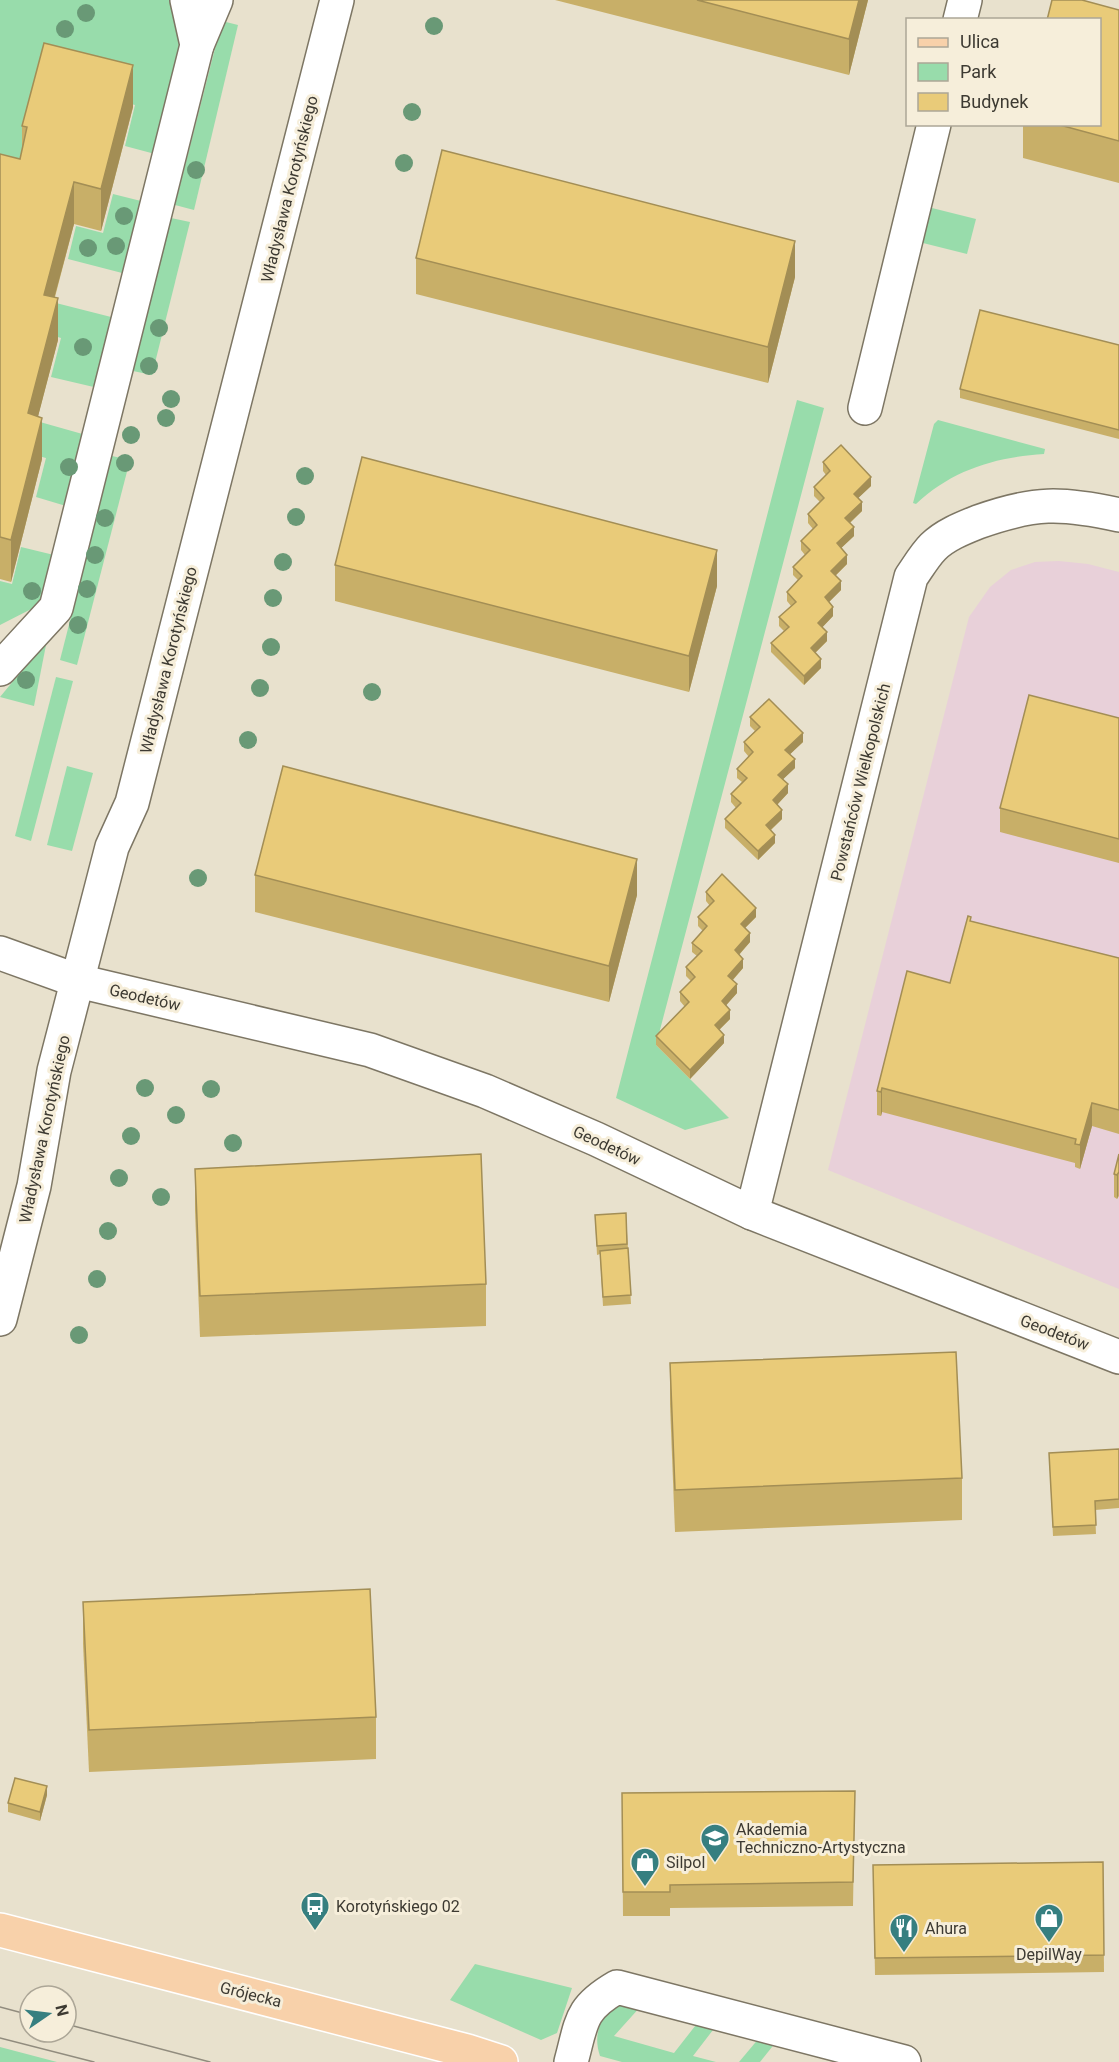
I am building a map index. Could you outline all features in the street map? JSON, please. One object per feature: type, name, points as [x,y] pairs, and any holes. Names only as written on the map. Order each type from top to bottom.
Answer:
[{"type":"main road","name":"Grójecka","points":[[0,1930],[466,2050],[501,2062]]},
{"type":"street","points":[[187,0],[197,45]]},
{"type":"street","points":[[0,669],[56,608],[197,45],[216,0]]},
{"type":"street","name":"Władysława Korotyńskiego","points":[[0,1319],[34,1185],[48,1098],[112,847],[132,803],[337,0]]},
{"type":"street","points":[[960,18],[965,0]]},
{"type":"street","points":[[865,408],[934,126]]},
{"type":"street","name":"Powstańców Wielkopolskich","points":[[752,1213],[911,577],[934,546],[960,529],[1012,510],[1039,505],[1079,506],[1119,515]]},
{"type":"street","name":"Geodetów","points":[[0,953],[78,981],[370,1050],[485,1092],[596,1139],[752,1213],[1119,1357]]},
{"type":"street","points":[[571,2062],[584,2013],[596,1999],[617,1987],[904,2062]]},
{"type":"shaded area","points":[[1059,561],[1088,564],[1119,572],[1119,1289],[828,1170],[969,617],[990,587],[1011,570],[1035,562]]},
{"type":"green space","points":[[0,0],[169,0],[183,35],[155,154],[125,146],[135,105],[43,82],[20,168],[0,193]]},
{"type":"green space","points":[[222,21],[238,25],[194,210],[175,205]]},
{"type":"green space","points":[[113,194],[145,202],[126,274],[68,259],[76,226],[103,233]]},
{"type":"green space","points":[[928,207],[976,219],[967,254],[919,242]]},
{"type":"green space","points":[[171,218],[190,222],[152,375],[133,371]]},
{"type":"green space","points":[[56,303],[115,318],[98,388],[51,377],[61,338],[48,334]]},
{"type":"green space","points":[[797,400],[824,408],[656,1045],[729,1118],[685,1130],[616,1098]]},
{"type":"green space","points":[[938,420],[1045,449],[1044,454],[1008,458],[975,467],[944,482],[916,504],[913,503],[934,424]]},
{"type":"green space","points":[[40,422],[86,435],[66,506],[36,497],[46,458],[31,454]]},
{"type":"green space","points":[[112,456],[130,460],[77,665],[60,660]]},
{"type":"green space","points":[[21,547],[54,555],[41,604],[0,625],[0,581],[12,584]]},
{"type":"green space","points":[[43,645],[46,645],[34,706],[0,697]]},
{"type":"green space","points":[[56,677],[73,681],[31,841],[15,836]]},
{"type":"green space","points":[[67,766],[93,773],[72,851],[47,845]]},
{"type":"green space","points":[[475,1964],[572,1988],[557,2033],[541,2040],[450,2000]]},
{"type":"green space","points":[[627,2003],[641,2006],[614,2036],[674,2053],[699,2021],[716,2026],[693,2056],[716,2062],[622,2062],[600,2056],[597,2037],[599,2026],[608,2009]]},
{"type":"green space","points":[[760,2037],[776,2042],[760,2062],[739,2062]]},
{"type":"green space","points":[[0,2047],[57,2062],[0,2062]]},
{"type":"building","points":[[697,0],[859,0],[849,39]]},
{"type":"building","points":[[1052,0],[1082,0],[1119,10],[1119,141],[1063,126],[1101,126],[1101,18],[1048,18]]},
{"type":"building","points":[[44,43],[133,65],[101,189],[74,182],[44,295],[58,298],[28,413],[42,418],[11,540],[0,537],[0,154],[20,159],[27,127],[22,126]]},
{"type":"building","points":[[442,150],[795,241],[768,347],[416,258]]},
{"type":"building","points":[[980,310],[1119,345],[1119,430],[960,389]]},
{"type":"building","points":[[841,445],[871,477],[854,494],[862,502],[845,518],[854,527],[837,543],[847,555],[831,571],[841,581],[825,597],[833,607],[818,623],[827,632],[811,648],[821,659],[804,676],[771,643],[789,627],[779,617],[796,602],[787,592],[802,576],[793,567],[810,550],[801,541],[817,525],[808,514],[824,498],[814,487],[830,471],[823,462]]},
{"type":"building","points":[[362,457],[717,550],[689,656],[335,565]]},
{"type":"building","points":[[1029,695],[1119,718],[1119,839],[1000,808]]},
{"type":"building","points":[[769,699],[803,733],[785,750],[795,759],[778,775],[788,784],[773,800],[782,810],[766,825],[775,835],[758,851],[725,819],[741,803],[731,794],[747,778],[737,769],[753,752],[744,742],[760,727],[750,717]]},
{"type":"building","points":[[283,766],[637,859],[609,966],[255,875]]},
{"type":"building","points":[[722,874],[756,908],[741,924],[750,933],[735,950],[743,959],[728,976],[737,984],[722,1001],[730,1010],[715,1025],[724,1035],[690,1070],[656,1036],[689,1002],[680,992],[695,977],[686,967],[702,951],[692,943],[707,926],[698,917],[714,901],[706,892]]},
{"type":"building","points":[[968,916],[971,917],[970,921],[1119,958],[1119,1110],[1092,1103],[1080,1145],[1075,1144],[1076,1139],[882,1088],[881,1092],[877,1091],[907,971],[950,983]]},
{"type":"building","points":[[481,1154],[486,1284],[200,1296],[195,1169]]},
{"type":"building","points":[[1119,1154],[1119,1172],[1117,1175],[1114,1174]]},
{"type":"building","points":[[626,1213],[627,1244],[597,1246],[595,1215]]},
{"type":"building","points":[[628,1248],[631,1295],[603,1297],[600,1251]]},
{"type":"building","points":[[956,1352],[962,1478],[675,1490],[670,1363]]},
{"type":"building","points":[[1119,1449],[1119,1499],[1095,1501],[1096,1525],[1053,1527],[1049,1453]]},
{"type":"building","points":[[370,1589],[376,1717],[89,1730],[83,1602]]},
{"type":"building","points":[[15,1778],[47,1786],[40,1812],[8,1803]]},
{"type":"building","points":[[855,1791],[853,1882],[670,1885],[670,1892],[623,1892],[622,1793]]},
{"type":"building","points":[[1103,1862],[1104,1955],[875,1958],[873,1865]]},
{"type":"tram line","points":[[0,2007],[18,2012]]},
{"type":"tram line","points":[[78,2027],[210,2062]]},
{"type":"tram line","points":[[0,2038],[94,2062]]},
{"type":"place","name":"Akademia Techniczno-Artystyczna","points":[[715,1864]]},
{"type":"place","name":"Silpol","points":[[645,1888]]},
{"type":"place","name":"Korotyńskiego 02","points":[[315,1932]]},
{"type":"place","name":"DepilWay","points":[[1049,1944]]},
{"type":"place","name":"Ahura","points":[[904,1954]]}]
